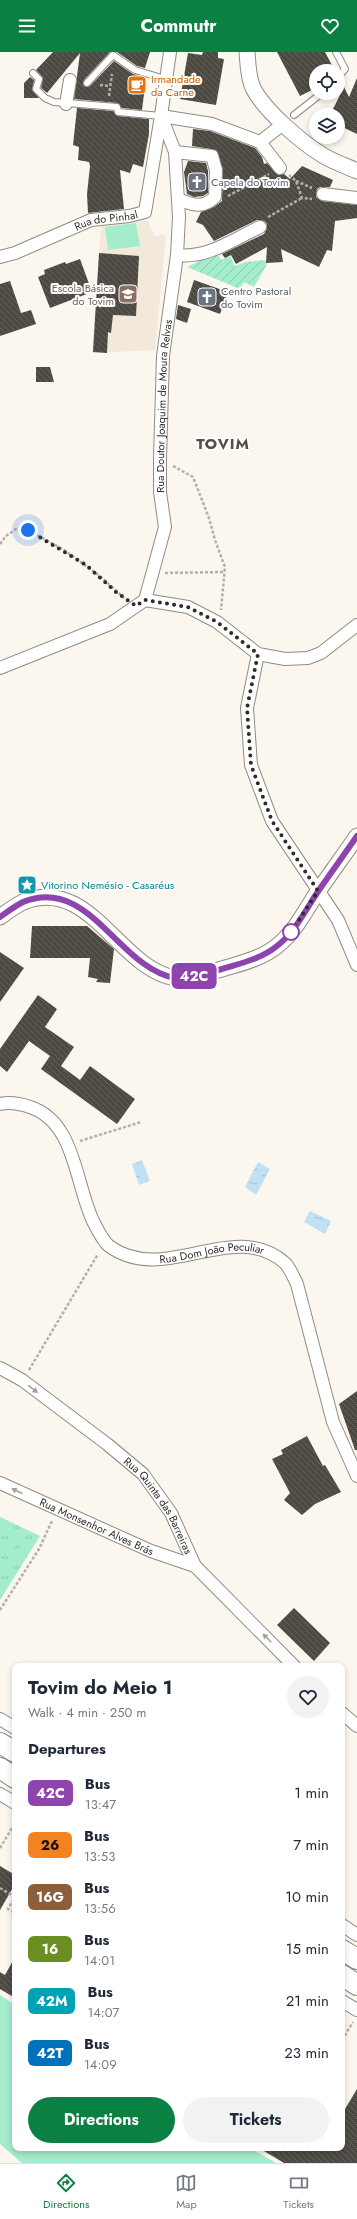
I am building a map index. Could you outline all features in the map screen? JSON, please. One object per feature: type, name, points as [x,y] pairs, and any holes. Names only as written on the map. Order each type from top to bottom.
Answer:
[{"type":"highway","points":[[0,1743],[12,1750]]},
{"type":"highway","points":[[0,1768],[12,1776]]},
{"type":"highway","points":[[345,1952],[357,1959]]},
{"type":"highway","points":[[345,1978],[357,1985]]},
{"type":"street","name":"Rua Doutor Joaquim de Moura Relvas","points":[[140,603],[153,573],[164,527],[160,492],[163,356],[177,255],[178,199],[175,152],[161,116],[164,79],[170,52]]},
{"type":"street","points":[[247,52],[248,68],[252,86],[260,101],[289,119],[323,156],[357,172]]},
{"type":"street","points":[[66,104],[70,80]]},
{"type":"street","points":[[161,116],[212,124],[260,142],[280,168]]},
{"type":"street","name":"Rua do Pinhal","points":[[0,257],[15,253],[91,220],[129,216],[145,212],[161,116]]},
{"type":"street","points":[[260,142],[289,119]]},
{"type":"street","points":[[175,152],[212,156],[216,170],[215,197],[208,204],[200,206],[178,199]]},
{"type":"street","points":[[323,194],[357,198]]},
{"type":"street","points":[[177,255],[188,256],[204,254],[260,227]]},
{"type":"street","points":[[0,668],[110,624],[140,603],[188,607],[220,624],[258,654],[285,659],[308,658],[321,653],[357,625]]},
{"type":"street","points":[[258,654],[247,708],[251,765],[272,821],[338,920],[357,965]]},
{"type":"street","points":[[0,916],[23,902],[40,898],[54,898],[86,910],[150,969],[176,978],[215,971],[257,959],[277,946],[292,932],[318,891],[357,836]]},
{"type":"street","name":"Rua Dom João Peculiar","points":[[0,1104],[23,1105],[39,1110],[52,1120],[63,1134],[90,1215],[108,1244],[122,1253],[142,1260],[157,1260],[237,1246],[254,1247],[270,1253],[286,1264],[297,1284],[333,1422],[357,1476]]},
{"type":"street","name":"Rua Quinta das Barreiras","points":[[0,1368],[22,1380],[108,1444],[143,1474],[172,1513],[195,1566],[291,1663]]},
{"type":"street","name":"Rua Monsenhor Alves Brás","points":[[0,1483],[57,1510],[151,1551],[195,1566]]},
{"type":"street","points":[[345,1716],[357,1726]]},
{"type":"street","points":[[0,1719],[12,1726]]},
{"type":"street","points":[[0,1794],[12,1801]]},
{"type":"street","points":[[345,1928],[357,1934]]},
{"type":"street","points":[[345,2004],[355,2016]]},
{"type":"lane","points":[[336,52],[342,64]]},
{"type":"lane","points":[[87,83],[113,55],[135,70],[164,79]]},
{"type":"lane","points":[[33,72],[39,79],[36,88],[46,98],[66,104],[116,107],[118,112],[161,116]]},
{"type":"lane","points":[[289,119],[313,100]]},
{"type":"path","points":[[108,107],[112,74]]},
{"type":"path","points":[[215,197],[228,196],[280,168],[296,181],[302,198]]},
{"type":"path","points":[[260,227],[265,219],[302,198],[312,199],[323,194]]},
{"type":"path","points":[[160,458],[193,477],[209,518],[225,567],[220,624]]},
{"type":"path","points":[[0,544],[6,536],[16,529],[28,530],[86,565],[116,592],[140,603]]},
{"type":"path","points":[[153,573],[224,572]]},
{"type":"path","points":[[80,1141],[140,1122]]},
{"type":"path","points":[[22,1380],[100,1250],[108,1244]]},
{"type":"path","points":[[0,1610],[39,1549],[57,1510]]},
{"type":"path","points":[[0,1848],[12,1828]]},
{"type":"path","points":[[0,1888],[12,1895]]},
{"type":"path","points":[[12,1902],[8,1909],[12,1911]]},
{"type":"path","points":[[345,2034],[355,2016]]},
{"type":"shaded area","name":"Escola Básica do Tovim","points":[[147,220],[155,237],[163,234],[166,236],[155,350],[92,353],[101,226]]},
{"type":"green space","points":[[136,223],[140,246],[108,250],[105,227]]},
{"type":"green space","points":[[217,253],[221,260],[230,256],[235,266],[245,262],[265,260],[267,264],[254,287],[244,282],[240,289],[187,267]]},
{"type":"green space","points":[[0,1517],[40,1536],[0,1600]]},
{"type":"green space","points":[[0,1995],[12,2003],[12,2151],[255,2151],[276,2163],[22,2163],[0,2144]]},
{"type":"water","points":[[142,1160],[150,1181],[139,1185],[132,1164]]},
{"type":"water","points":[[258,1162],[270,1169],[256,1195],[245,1187]]},
{"type":"water","points":[[310,1211],[331,1221],[325,1234],[304,1222]]},
{"type":"building","points":[[53,52],[110,52],[84,80],[83,85],[86,87],[90,86],[114,61],[133,74],[146,78],[142,110],[122,108],[117,103],[74,99],[80,53],[47,93],[41,88],[43,78],[36,70]]},
{"type":"building","points":[[117,52],[150,52],[145,68],[137,66]]},
{"type":"building","points":[[203,52],[218,52],[218,58],[224,59],[216,105],[180,99],[188,53],[202,55]]},
{"type":"building","points":[[277,52],[325,52],[331,64],[309,64],[309,92],[300,96]]},
{"type":"building","points":[[30,77],[34,80],[32,90],[39,98],[24,98],[24,83]]},
{"type":"building","points":[[357,78],[357,134],[345,128],[345,108],[334,108],[338,100],[345,100],[345,89],[349,97]]},
{"type":"building","points":[[77,108],[113,111],[118,116],[149,119],[149,134],[143,167],[133,164],[130,173],[120,170],[124,209],[88,213],[87,194],[90,166],[89,162],[78,160],[79,147],[73,145]]},
{"type":"building","points":[[193,129],[210,131],[255,148],[262,157],[264,164],[267,163],[278,175],[284,174],[290,179],[302,166],[333,180],[330,187],[320,187],[317,189],[316,197],[322,201],[357,205],[357,218],[335,221],[332,251],[327,250],[319,267],[281,249],[283,262],[266,263],[267,247],[236,264],[231,255],[225,258],[222,254],[264,234],[267,224],[264,221],[257,220],[214,241],[203,225],[196,222],[201,212],[214,207],[222,201],[223,170],[216,150],[192,146]]},
{"type":"building","name":"Capela do Tovim","points":[[188,161],[206,163],[208,171],[208,193],[203,196],[194,197],[187,194],[184,172]]},
{"type":"building","points":[[99,253],[139,256],[136,316],[113,315],[111,333],[108,332],[107,353],[93,352]]},
{"type":"building","points":[[80,259],[92,292],[50,308],[38,277],[45,274],[44,270],[65,262],[66,264]]},
{"type":"building","name":"Centro Pastoral do Tovim","points":[[194,280],[228,292],[220,314],[187,302]]},
{"type":"building","points":[[10,281],[21,313],[31,310],[36,324],[0,336],[0,284]]},
{"type":"building","points":[[178,305],[191,309],[187,323],[176,319]]},
{"type":"building","points":[[36,367],[50,367],[54,382],[36,382]]},
{"type":"building","points":[[32,926],[87,926],[114,949],[110,983],[96,982],[98,979],[88,977],[90,958],[30,958]]},
{"type":"building","points":[[0,952],[24,968],[0,1002]]},
{"type":"building","points":[[38,995],[57,1009],[45,1027],[74,1047],[61,1066],[80,1080],[90,1066],[135,1099],[117,1124],[41,1069],[50,1056],[29,1041],[7,1072],[0,1066],[0,1049]]},
{"type":"building","points":[[357,1391],[357,1450],[355,1450],[339,1404]]},
{"type":"building","points":[[307,1436],[323,1466],[325,1465],[341,1492],[315,1504],[302,1515],[284,1500],[290,1493],[272,1459],[283,1454],[281,1450]]},
{"type":"building","points":[[294,1608],[330,1643],[314,1661],[277,1625]]},
{"type":"building","points":[[0,1866],[12,1873],[12,1889],[0,1910]]},
{"type":"building","points":[[12,1962],[12,1996],[0,1989],[0,1972],[5,1975]]},
{"type":"building","points":[[357,2089],[357,2163],[284,2163],[264,2151],[345,2151],[345,2109]]},
{"type":"bus line","name":"42C","points":[[0,917],[23,902],[40,898],[54,898],[86,910],[138,960],[150,969],[176,978],[191,977],[257,959],[277,946],[292,932],[318,891],[357,836]]},
{"type":"place","name":"Irmandade da Carne","points":[[137,85]]},
{"type":"place","name":"Capela do Tovim","points":[[197,182]]},
{"type":"place","name":"Escola Básica do Tovim","points":[[128,294]]},
{"type":"place","name":"Centro Pastoral do Tovim","points":[[207,297]]},
{"type":"place","name":"Vitorino Nemésio - Casaréus","points":[[27,885]]},
{"type":"district","name":"TOVIM","points":[[223,444]]},
{"type":"route","points":[[28,530],[64,550],[86,565],[116,592],[136,606],[145,600],[188,607],[217,622],[258,654],[247,708],[251,765],[272,821],[318,891],[291,932]]}]
